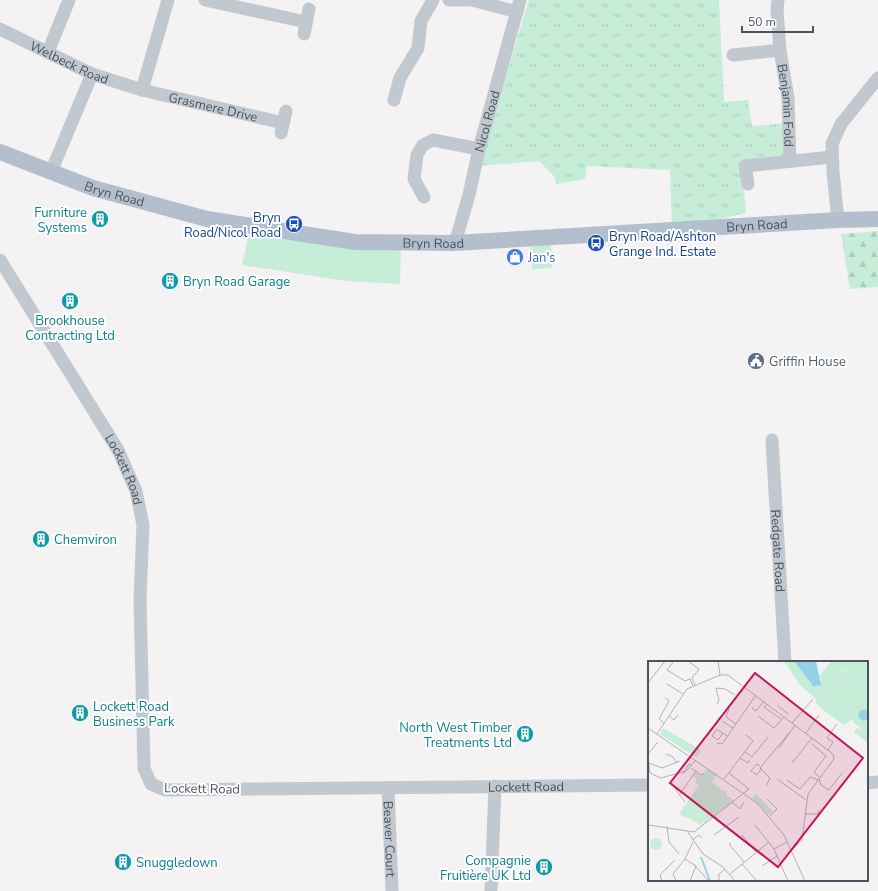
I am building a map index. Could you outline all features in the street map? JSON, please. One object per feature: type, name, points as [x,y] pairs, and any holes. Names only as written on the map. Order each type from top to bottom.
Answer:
[{"type":"main road","name":"Bryn Road","points":[[0,152],[93,188],[207,219],[355,242],[455,243],[562,238],[838,220],[878,219]]},
{"type":"street","points":[[48,52],[69,0]]},
{"type":"street","points":[[142,90],[168,0]]},
{"type":"street","points":[[205,0],[306,22]]},
{"type":"street","points":[[394,100],[400,78],[418,48],[420,40],[419,28],[421,21],[433,0]]},
{"type":"street","points":[[450,0],[467,0]]},
{"type":"street","points":[[472,0],[518,6]]},
{"type":"street","name":"Benjamin Fold","points":[[778,0],[777,10],[780,50],[788,98],[790,161]]},
{"type":"street","name":"Nicol Road","points":[[455,243],[518,6]]},
{"type":"street","name":"Welbeck Road","points":[[0,29],[92,74],[142,90]]},
{"type":"street","name":"Benjamin Fold","points":[[733,54],[780,50]]},
{"type":"street","points":[[51,172],[92,74]]},
{"type":"street","points":[[838,220],[832,144],[841,124],[878,78]]},
{"type":"street","name":"Grasmere Drive","points":[[142,90],[284,122]]},
{"type":"street","points":[[424,196],[414,180],[417,156],[423,145],[433,140],[479,149]]},
{"type":"street","name":"Benjamin Fold","points":[[748,184],[745,166],[832,157]]},
{"type":"street","name":"Lockett Road","points":[[0,260],[118,450],[136,491],[143,525],[140,599],[144,768],[151,784],[165,790],[648,785]]},
{"type":"street","name":"Redgate Road","points":[[772,440],[785,661]]},
{"type":"street","points":[[868,783],[878,782]]},
{"type":"street","points":[[491,891],[495,786]]},
{"type":"street","name":"Beaver Court","points":[[388,788],[392,891]]},
{"type":"green space","points":[[529,0],[719,0],[724,102],[748,100],[752,126],[787,123],[788,159],[742,166],[746,213],[672,230],[670,170],[587,166],[585,179],[556,184],[555,177],[539,161],[478,166]]},
{"type":"green space","points":[[250,230],[401,246],[400,284],[346,281],[242,265]]},
{"type":"green space","points":[[878,231],[878,287],[850,289],[841,234]]},
{"type":"green space","points":[[551,245],[552,268],[532,269],[531,247]]},
{"type":"place","name":"Furniture Systems","points":[[100,219]]},
{"type":"place","name":"Bryn Road/Nicol Road","points":[[294,224]]},
{"type":"place","name":"Bryn Road/Ashton Grange Ind. Estate","points":[[596,243]]},
{"type":"place","name":"Jan's","points":[[515,257]]},
{"type":"place","name":"Bryn Road Garage","points":[[170,281]]},
{"type":"place","name":"Brookhouse Contracting Ltd","points":[[70,301]]},
{"type":"place","name":"Griffin House","points":[[756,361]]},
{"type":"place","name":"Chemviron","points":[[41,539]]},
{"type":"place","name":"Lockett Road Business Park","points":[[80,713]]},
{"type":"place","name":"North West Timber Treatments Ltd","points":[[525,734]]},
{"type":"place","name":"Snuggledown","points":[[123,862]]},
{"type":"place","name":"Compagnie Fruitière UK Ltd","points":[[544,867]]}]
